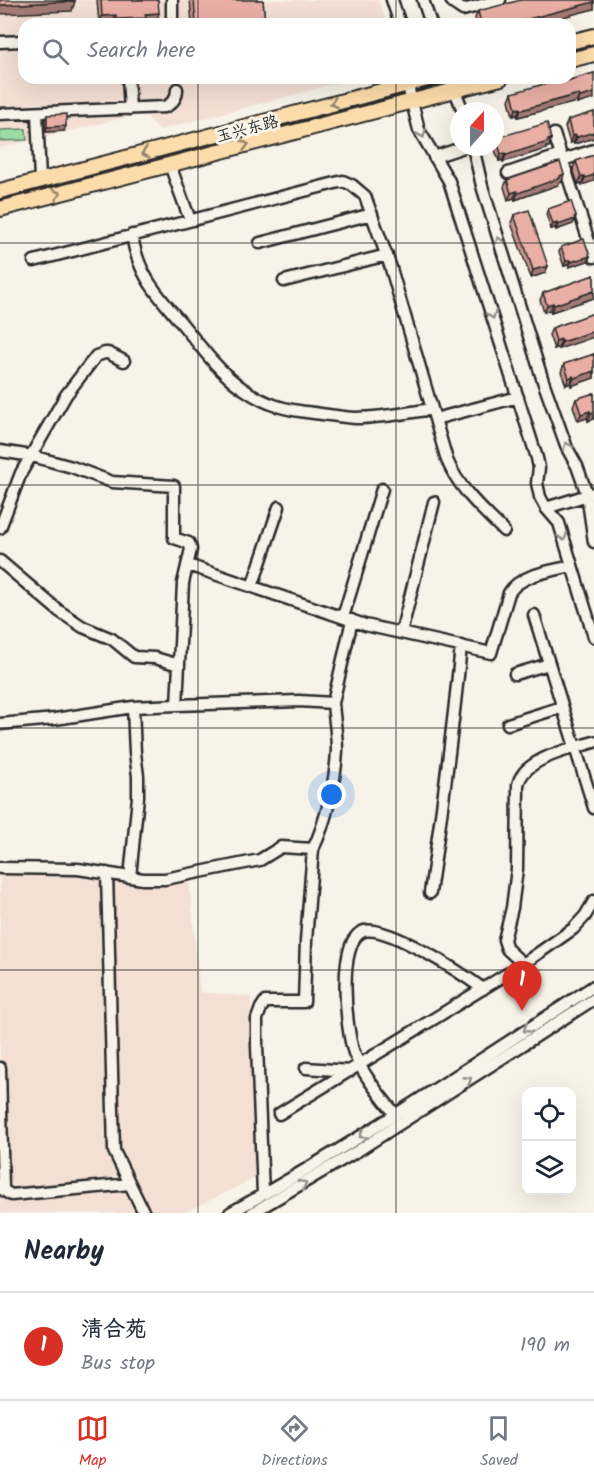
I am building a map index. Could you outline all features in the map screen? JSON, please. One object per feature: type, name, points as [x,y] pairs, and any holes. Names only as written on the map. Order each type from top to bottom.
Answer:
[{"type":"main road","points":[[576,40],[594,36]]},
{"type":"main road","points":[[576,58],[594,54]]},
{"type":"main road","name":"玉兴东路","points":[[0,191],[395,84]]},
{"type":"main road","name":"玉兴东路","points":[[0,209],[412,101],[453,84]]},
{"type":"street","points":[[172,0],[172,18]]},
{"type":"street","points":[[392,0],[398,18]]},
{"type":"street","points":[[423,0],[429,18]]},
{"type":"street","points":[[450,0],[463,10],[500,0]]},
{"type":"street","points":[[0,42],[18,41]]},
{"type":"street","points":[[128,84],[130,109]]},
{"type":"street","points":[[407,84],[419,130],[449,181],[537,458],[540,497],[559,523],[594,637]]},
{"type":"street","points":[[453,84],[460,102]]},
{"type":"street","points":[[0,114],[165,107],[173,102],[177,89]]},
{"type":"street","points":[[37,113],[40,180]]},
{"type":"street","points":[[554,134],[594,257]]},
{"type":"street","points":[[508,173],[594,150]]},
{"type":"street","points":[[434,157],[450,152]]},
{"type":"street","points":[[475,156],[482,186],[543,381],[567,448],[590,494],[594,542]]},
{"type":"street","points":[[170,165],[190,220]]},
{"type":"street","points":[[34,261],[343,181],[352,185],[365,196],[387,255],[447,460],[455,477],[468,495],[504,531]]},
{"type":"street","points":[[260,243],[372,214]]},
{"type":"street","points":[[132,236],[141,270],[154,290],[218,367],[254,396],[278,408],[339,417],[372,417],[433,414],[518,397]]},
{"type":"street","points":[[284,281],[387,255]]},
{"type":"street","points":[[0,528],[21,473],[66,395],[96,356],[108,353],[124,361]]},
{"type":"street","points":[[0,452],[32,456],[72,467],[112,482],[174,486],[174,538],[189,543],[191,549],[183,583],[177,705]]},
{"type":"street","points":[[264,1194],[257,1046],[258,1013],[265,1002],[304,1002],[313,849],[329,798],[337,749],[333,703],[347,619],[382,489]]},
{"type":"street","points":[[546,508],[590,494]]},
{"type":"street","points":[[401,633],[434,502]]},
{"type":"street","points":[[252,587],[279,507]]},
{"type":"street","points":[[0,561],[59,611],[83,627],[112,639],[134,657],[155,658],[179,665]]},
{"type":"street","points":[[188,564],[347,619],[491,653],[509,593],[515,585],[524,579],[572,566]]},
{"type":"street","points":[[534,615],[594,808]]},
{"type":"street","points":[[429,892],[444,798],[461,646]]},
{"type":"street","points":[[515,674],[549,664]]},
{"type":"street","points":[[0,724],[55,719],[132,707],[299,701],[333,703]]},
{"type":"street","points":[[130,877],[138,797],[132,707]]},
{"type":"street","points":[[508,724],[562,707]]},
{"type":"street","points":[[523,964],[507,949],[504,940],[512,908],[517,869],[520,779],[539,761],[594,742]]},
{"type":"street","points":[[0,868],[78,869],[130,877],[165,879],[260,860],[281,847],[313,849]]},
{"type":"street","points":[[107,873],[114,1151],[144,1213]]},
{"type":"street","points":[[279,1114],[523,964],[573,929],[594,901]]},
{"type":"street","points":[[395,1114],[355,1068],[345,986],[352,941],[364,931],[375,931],[406,942],[448,965],[483,989]]},
{"type":"street","points":[[230,1213],[354,1141],[594,986]]},
{"type":"street","points":[[252,1213],[359,1150],[594,999]]},
{"type":"street","points":[[0,1068],[3,1190],[11,1195],[130,1184]]},
{"type":"street","points":[[306,1068],[355,1068]]},
{"type":"shaded area","points":[[0,0],[378,0],[385,18],[18,18],[18,84],[334,84],[159,130],[146,115],[135,115],[0,148]]},
{"type":"shaded area","points":[[0,872],[91,875],[119,884],[189,880],[200,992],[251,997],[255,1178],[183,1213],[0,1213]]},
{"type":"green space","points":[[26,129],[27,140],[0,141],[0,130]]},
{"type":"building","points":[[0,0],[75,0],[75,1],[0,5]]},
{"type":"building","points":[[101,0],[158,0],[159,13],[145,14],[146,18],[102,16]]},
{"type":"building","points":[[194,0],[263,0],[264,18],[196,18]]},
{"type":"building","points":[[521,0],[594,0],[594,2],[532,18],[480,18],[478,11]]},
{"type":"building","points":[[594,73],[594,93],[580,97],[575,95],[521,110],[516,109],[512,93],[544,84],[576,84],[576,78]]},
{"type":"building","points":[[594,112],[594,132],[577,137],[572,136],[568,120]]},
{"type":"building","points":[[66,114],[66,126],[47,127],[47,115]]},
{"type":"building","points":[[547,123],[551,139],[548,142],[506,155],[504,153],[504,136]]},
{"type":"building","points":[[594,155],[594,175],[581,177],[576,161]]},
{"type":"building","points":[[560,162],[564,174],[560,178],[518,193],[517,191],[511,193],[507,180]]},
{"type":"building","points":[[571,201],[575,219],[558,225],[553,224],[548,209]]},
{"type":"building","points":[[529,210],[548,266],[533,270],[514,215]]},
{"type":"building","points":[[584,239],[590,256],[571,262],[566,261],[561,247]]},
{"type":"building","points":[[594,275],[594,291],[554,305],[553,303],[547,305],[543,293]]},
{"type":"building","points":[[594,313],[594,331],[562,342],[561,339],[556,341],[552,328]]},
{"type":"building","points":[[594,354],[594,371],[569,378],[564,364]]},
{"type":"building","points":[[594,393],[594,412],[581,414],[576,399]]},
{"type":"place","name":"清合苑","points":[[522,1011]]}]
